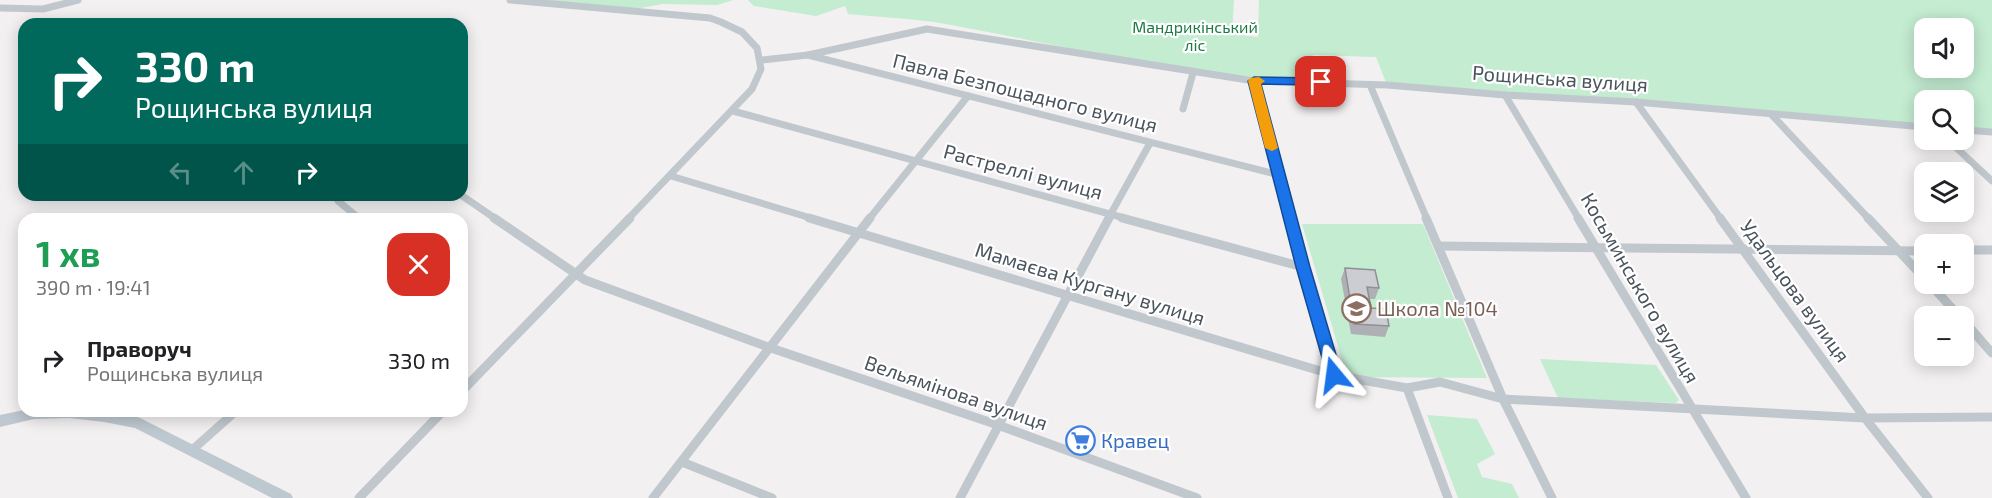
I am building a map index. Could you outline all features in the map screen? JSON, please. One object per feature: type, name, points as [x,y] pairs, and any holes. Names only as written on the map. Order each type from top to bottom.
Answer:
[{"type":"main road","points":[[0,421],[23,417]]},
{"type":"main road","points":[[114,417],[138,423],[286,498]]},
{"type":"street","points":[[0,8],[43,9],[78,0]]},
{"type":"street","points":[[468,385],[733,111],[756,84],[762,60],[756,43],[739,29],[710,18],[510,0]]},
{"type":"street","name":"Рощинська вулиця","points":[[808,55],[927,28],[1193,73],[1254,81],[1370,85],[1636,102],[1914,126]]},
{"type":"street","name":"Павла Безпощадного вулиця","points":[[762,60],[808,55],[1279,175]]},
{"type":"street","points":[[1183,109],[1193,73]]},
{"type":"street","points":[[1254,81],[1334,375]]},
{"type":"street","points":[[1370,85],[1503,399],[1552,498]]},
{"type":"street","name":"Косьминського вулиця","points":[[1505,95],[1597,247],[1690,410],[1746,498]]},
{"type":"street","points":[[653,498],[915,160],[968,96]]},
{"type":"street","name":"Удальцова вулиця","points":[[1636,102],[1865,418],[1928,498]]},
{"type":"street","name":"Растреллі вулиця","points":[[733,111],[1303,267]]},
{"type":"street","points":[[1771,114],[1914,267]]},
{"type":"street","points":[[1974,131],[1992,132]]},
{"type":"street","points":[[960,498],[1065,296],[1150,143]]},
{"type":"street","points":[[1959,150],[1992,181]]},
{"type":"street","name":"Мамаєва Кургану вулиця","points":[[671,176],[1334,375],[1407,388],[1440,382],[1503,399],[1865,418],[1992,417]]},
{"type":"street","name":"Вельямінова вулиця","points":[[468,200],[585,280],[771,348],[998,425],[1197,498]]},
{"type":"street","points":[[338,201],[353,213]]},
{"type":"street","points":[[1439,246],[1914,250]]},
{"type":"street","points":[[1974,250],[1992,250]]},
{"type":"street","points":[[1939,294],[1950,306]]},
{"type":"street","points":[[1974,332],[1992,353]]},
{"type":"street","points":[[1407,388],[1448,498]]},
{"type":"street","points":[[191,451],[229,417]]},
{"type":"street","points":[[359,498],[437,417]]},
{"type":"street","points":[[682,462],[772,498]]},
{"type":"green space","points":[[510,0],[733,0],[717,5],[663,4],[629,10]]},
{"type":"green space","name":"Мандрикінський ліс","points":[[748,0],[1234,0],[1232,34],[1258,37],[1259,0],[1992,0],[1992,132],[1974,131],[1974,90],[1914,90],[1914,126],[1387,85],[1376,57],[1313,55],[1321,82],[1272,80],[1127,60],[934,22],[848,14],[845,6],[816,16],[754,6]]},
{"type":"green space","points":[[1302,224],[1423,224],[1487,378],[1347,377]]},
{"type":"green space","points":[[1540,359],[1656,365],[1679,400],[1676,403],[1558,398]]},
{"type":"green space","points":[[1427,415],[1477,419],[1495,454],[1477,464],[1482,477],[1512,484],[1519,498],[1458,498]]},
{"type":"building","points":[[1345,268],[1375,270],[1379,288],[1367,287],[1371,308],[1386,309],[1389,326],[1354,324]]},
{"type":"slow traffic","points":[[1259,81],[1254,81],[1272,148]]},
{"type":"place","name":"Школа №104","points":[[1356,309]]},
{"type":"place","name":"Кравец","points":[[1080,441]]},
{"type":"route","points":[[1321,82],[1254,81],[1334,375]]}]
